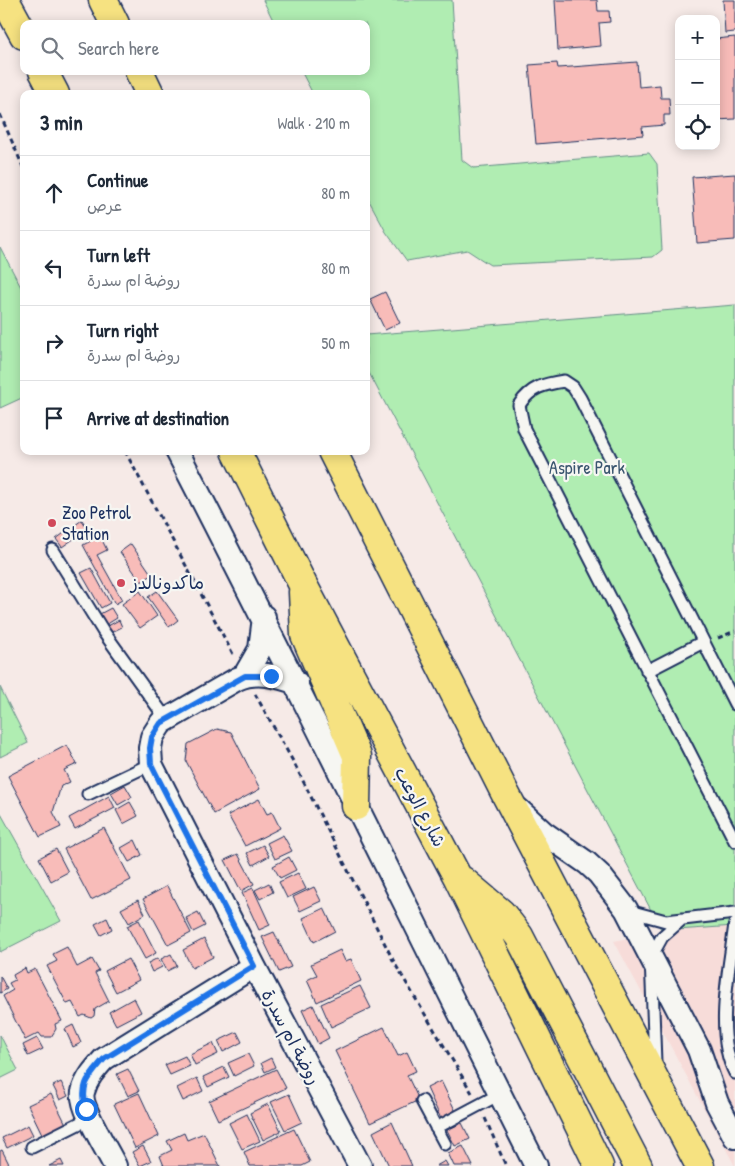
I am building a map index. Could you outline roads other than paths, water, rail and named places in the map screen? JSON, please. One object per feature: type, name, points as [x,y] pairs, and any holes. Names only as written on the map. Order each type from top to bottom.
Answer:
[{"type":"main road","points":[[5,0],[20,28]]},
{"type":"main road","points":[[102,0],[113,20]]},
{"type":"main road","points":[[45,75],[53,90]]},
{"type":"main road","points":[[141,75],[148,90]]},
{"type":"main road","name":"شارع الوعب","points":[[238,455],[303,585],[458,878],[599,1166]]},
{"type":"main road","points":[[334,455],[505,793],[700,1166]]},
{"type":"main road","points":[[303,585],[305,635],[357,756],[356,806]]},
{"type":"main road","points":[[458,878],[480,894],[501,914],[518,936],[638,1166]]},
{"type":"street","points":[[179,455],[264,617],[536,1166]]},
{"type":"street","points":[[245,676],[260,649],[264,617]]},
{"type":"street","name":"روضة ام سدرة","points":[[297,683],[271,676],[245,676],[161,723],[152,737],[150,748],[151,764],[254,966],[360,1166]]},
{"type":"street","points":[[505,793],[529,821],[599,874],[626,910],[699,1050],[718,1103],[735,1137]]},
{"type":"street","points":[[116,1166],[90,1118],[82,1094],[90,1076],[104,1059],[254,966]]},
{"type":"lane","points":[[735,704],[580,398],[573,388],[564,381],[540,385],[526,395],[520,405],[524,429],[735,841]]},
{"type":"lane","points":[[53,550],[103,631],[167,720]]},
{"type":"lane","points":[[647,672],[703,642]]},
{"type":"lane","points":[[88,794],[151,764]]},
{"type":"lane","points":[[626,910],[652,919],[680,921],[735,913]]},
{"type":"lane","points":[[657,1084],[652,1029],[651,957],[662,937],[680,921]]},
{"type":"lane","points":[[735,924],[725,1026],[729,1055],[735,1073]]},
{"type":"lane","points":[[436,1128],[500,1094]]},
{"type":"lane","points":[[422,1101],[445,1144]]},
{"type":"lane","points":[[32,1147],[90,1118]]},
{"type":"place","name":"Zoo Petrol Station","points":[[52,523]]},
{"type":"place","name":"ماكدونالدز","points":[[121,583]]},
{"type":"park label","name":"Aspire Park","points":[[587,468]]}]
